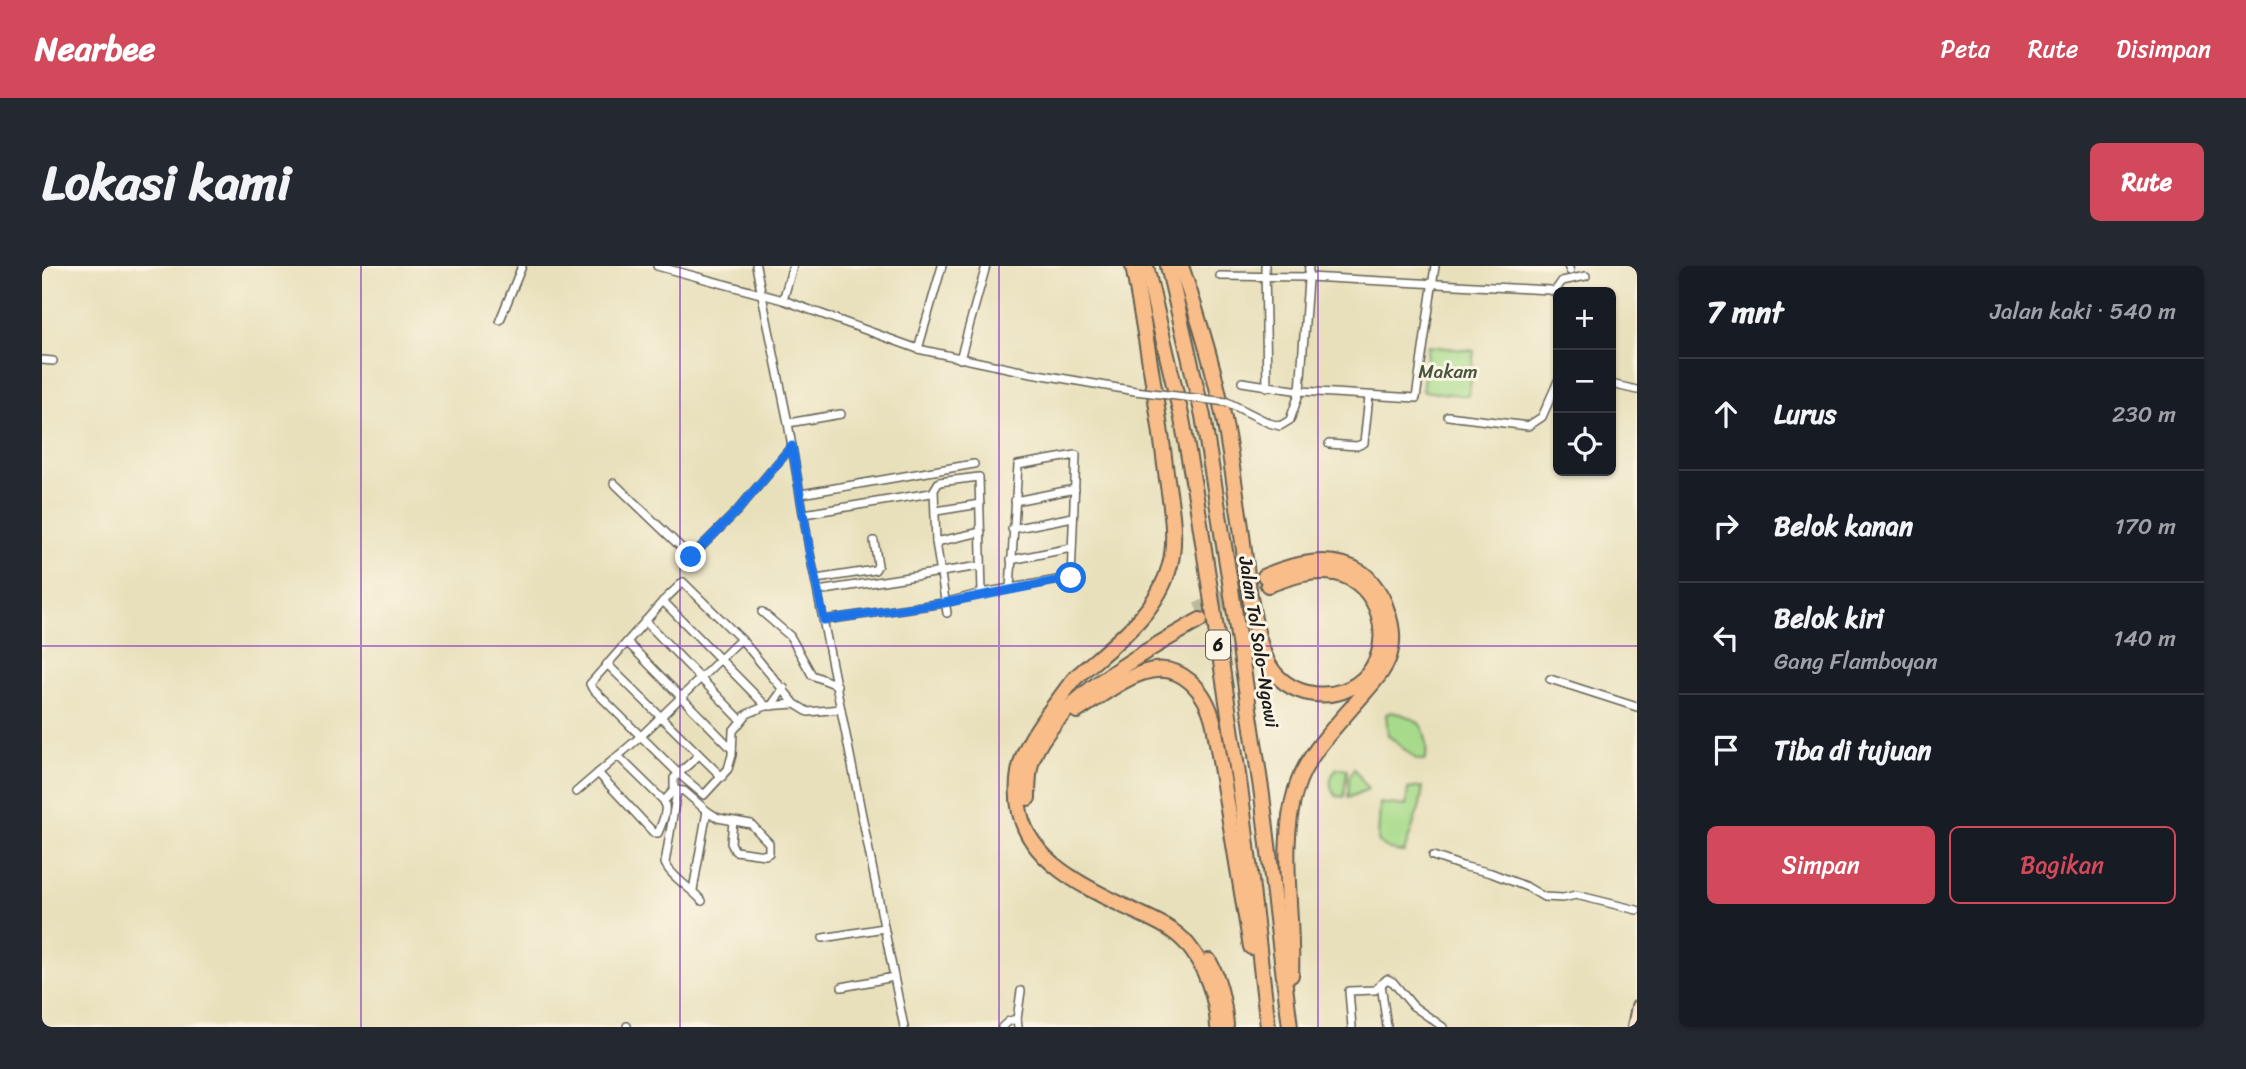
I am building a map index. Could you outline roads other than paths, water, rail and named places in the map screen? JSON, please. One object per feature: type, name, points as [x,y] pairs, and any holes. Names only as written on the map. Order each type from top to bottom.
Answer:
[{"type":"highway","points":[[1133,266],[1153,373],[1170,502],[1170,564],[1155,600],[1140,620],[1074,680],[1032,735],[1019,763],[1020,813],[1036,846],[1047,858],[1077,881],[1163,925],[1186,943],[1205,973],[1218,1027]]},
{"type":"highway","name":"6","points":[[1146,266],[1182,419],[1197,503],[1241,794],[1268,1027]]},
{"type":"highway","name":"Jalan Tol Solo–Ngawi","points":[[1168,266],[1208,442],[1262,795],[1290,1021]]},
{"type":"highway","points":[[1181,266],[1198,316],[1224,418],[1255,622],[1267,661],[1288,686],[1312,694],[1337,694],[1353,687],[1367,675],[1379,656],[1383,638],[1381,621],[1376,605],[1359,584],[1338,573],[1319,571],[1267,581],[1297,564],[1320,562],[1346,565],[1365,575],[1384,601],[1391,622],[1391,652],[1378,677],[1311,758],[1296,788],[1288,833],[1292,956],[1290,1021]]},
{"type":"highway","points":[[1054,706],[1145,641],[1199,615],[1074,703],[1048,731],[1031,761],[1028,800],[1039,835],[1064,862],[1083,876],[1157,911],[1180,926],[1198,944],[1214,971],[1224,1002],[1226,1027]]},
{"type":"highway","points":[[1056,723],[1146,672],[1167,670],[1183,676],[1194,683],[1206,698],[1214,726],[1240,892],[1268,1027]]},
{"type":"main road","points":[[1633,1027],[1637,1006]]},
{"type":"street","points":[[500,320],[522,266]]},
{"type":"street","points":[[657,266],[762,293],[918,349],[1135,391],[1227,402],[1280,426],[1290,420],[1300,391],[1309,266]]},
{"type":"street","points":[[756,266],[904,1027]]},
{"type":"street","points":[[783,300],[793,266]]},
{"type":"street","points":[[918,349],[942,266]]},
{"type":"street","points":[[960,359],[986,266]]},
{"type":"street","points":[[1265,266],[1267,387]]},
{"type":"street","points":[[1242,382],[1300,391],[1416,398],[1435,266]]},
{"type":"street","points":[[1220,276],[1309,276],[1553,291]]},
{"type":"street","points":[[1558,287],[1562,281],[1586,276]]},
{"type":"street","points":[[42,360],[53,360]]},
{"type":"street","points":[[1616,385],[1637,390]]},
{"type":"street","points":[[1447,416],[1528,426],[1542,417],[1553,392]]},
{"type":"street","points":[[1329,444],[1357,446],[1364,443],[1369,396]]},
{"type":"street","points":[[788,423],[841,414]]},
{"type":"street","points":[[614,483],[691,557],[737,511],[792,446]]},
{"type":"street","points":[[824,620],[944,603],[982,593],[1071,578],[1076,454],[1019,464],[1012,529],[1010,588]]},
{"type":"street","points":[[801,494],[974,464]]},
{"type":"street","points":[[947,613],[936,542],[936,484],[979,477],[982,593]]},
{"type":"street","points":[[1015,501],[1075,489]]},
{"type":"street","points":[[804,514],[930,493]]},
{"type":"street","points":[[936,511],[980,504]]},
{"type":"street","points":[[1012,529],[1073,517]]},
{"type":"street","points":[[936,542],[981,532]]},
{"type":"street","points":[[816,579],[875,570],[878,565],[874,541]]},
{"type":"street","points":[[1011,560],[1071,548]]},
{"type":"street","points":[[818,591],[980,566]]},
{"type":"street","points":[[795,704],[753,710],[741,720],[733,731],[730,764],[704,796],[590,687],[591,681],[683,582],[741,639],[795,704],[808,712],[841,709]]},
{"type":"street","points":[[663,601],[769,706]]},
{"type":"street","points":[[762,612],[790,636],[812,675],[837,685]]},
{"type":"street","points":[[645,621],[741,720]]},
{"type":"street","points":[[576,792],[640,737],[741,639]]},
{"type":"street","points":[[627,642],[732,750]]},
{"type":"street","points":[[607,664],[722,777]]},
{"type":"street","points":[[1550,680],[1637,706]]},
{"type":"street","points":[[769,706],[784,688]]},
{"type":"street","points":[[699,755],[673,782],[675,790],[665,863],[668,870],[702,901]]},
{"type":"street","points":[[598,773],[656,834],[663,822],[666,807],[664,801],[618,756]]},
{"type":"street","points":[[664,801],[675,790]]},
{"type":"street","points":[[675,790],[684,792],[718,818],[751,824],[757,828],[769,843],[769,853],[765,855],[734,851],[731,843],[733,821]]},
{"type":"street","points":[[693,890],[707,811]]},
{"type":"street","points":[[1433,856],[1517,883],[1544,897],[1563,898],[1576,895],[1637,911]]},
{"type":"street","points":[[823,938],[884,928]]},
{"type":"street","points":[[842,988],[894,977]]},
{"type":"street","points":[[1352,1027],[1349,991],[1370,992],[1387,979],[1432,1024],[1443,1027]]},
{"type":"street","points":[[1381,984],[1387,1027]]},
{"type":"street","points":[[1002,1027],[1009,1021],[1018,1023],[1021,991]]},
{"type":"tunnel","points":[[1197,610],[1265,576]]},
{"type":"tunnel","points":[[1204,618],[1258,591]]},
{"type":"park label","name":"Makam","points":[[1448,371]]}]
